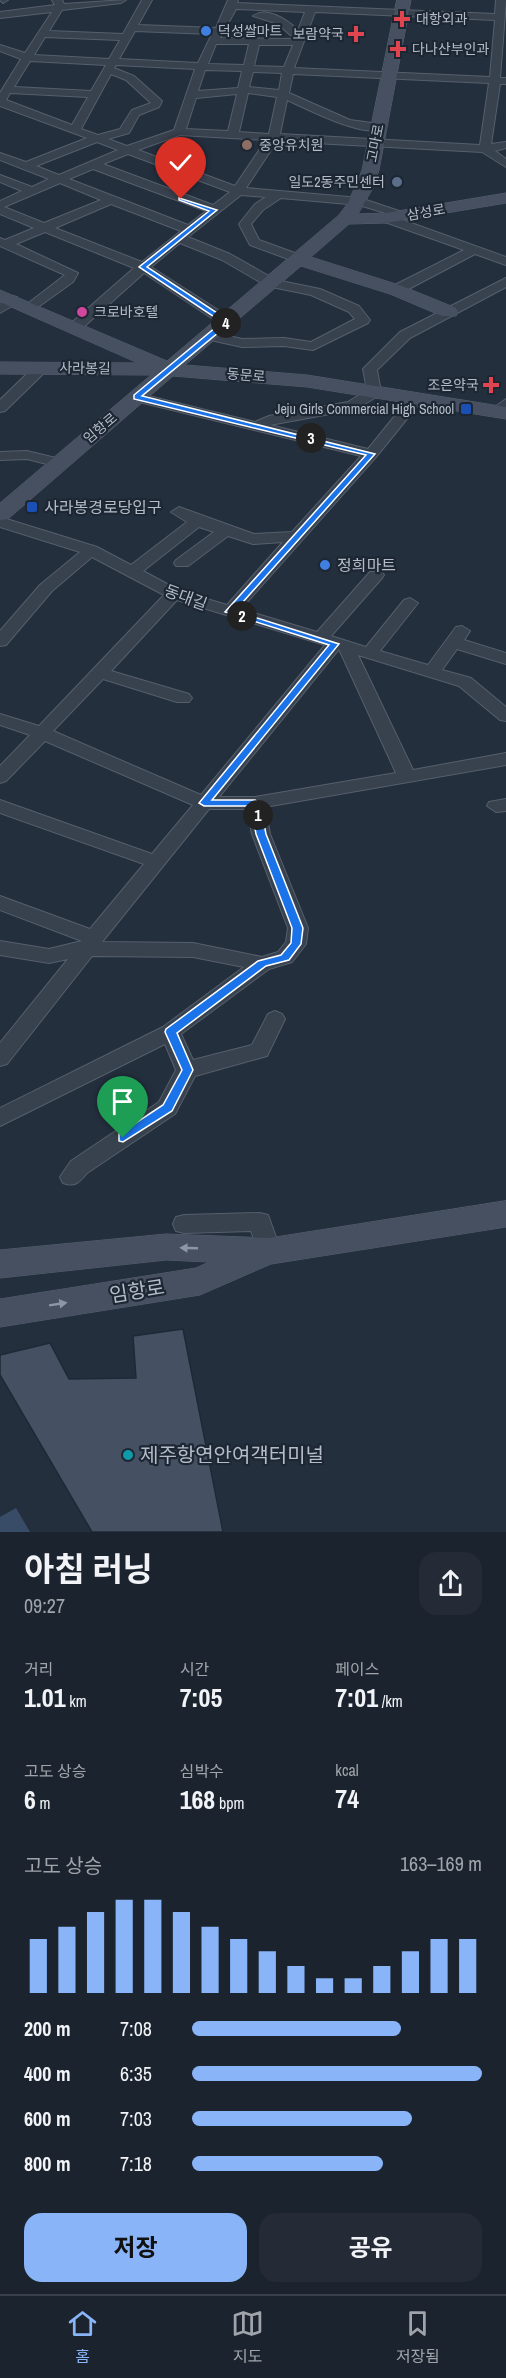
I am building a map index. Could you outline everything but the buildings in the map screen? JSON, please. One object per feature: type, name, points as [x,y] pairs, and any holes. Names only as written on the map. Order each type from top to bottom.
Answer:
[{"type":"main road","name":"고마로","points":[[170,369],[345,219],[360,202],[367,186],[387,75],[403,7]]},
{"type":"main road","name":"삼성로","points":[[345,219],[386,218],[506,198]]},
{"type":"main road","points":[[299,259],[396,290],[449,312]]},
{"type":"main road","name":"동문로","points":[[4,301],[31,308],[170,369],[287,379],[416,399],[503,409]]},
{"type":"main road","name":"사라봉길","points":[[0,368],[170,369]]},
{"type":"main road","name":"임항로","points":[[0,514],[170,369]]},
{"type":"main road","name":"임항로","points":[[0,1264],[30,1259],[166,1247],[269,1251],[506,1214]]},
{"type":"main road","name":"임항로","points":[[0,1313],[200,1281],[269,1251]]},
{"type":"street","points":[[0,15],[59,3],[121,0]]},
{"type":"street","points":[[75,130],[147,0]]},
{"type":"street","points":[[485,148],[492,102],[500,80],[503,17],[501,0]]},
{"type":"street","points":[[59,3],[43,34],[0,101],[238,191],[360,202],[405,215]]},
{"type":"street","points":[[238,20],[233,3],[311,9],[403,7],[503,17]]},
{"type":"street","points":[[74,327],[143,267],[238,191],[274,137],[288,70],[311,9]]},
{"type":"street","points":[[179,132],[177,100],[205,61],[213,41],[220,32],[238,20],[267,15],[288,24],[299,39]]},
{"type":"street","points":[[43,34],[220,32]]},
{"type":"street","points":[[213,41],[254,43],[299,39]]},
{"type":"street","points":[[233,135],[241,91],[254,43]]},
{"type":"street","points":[[0,48],[28,58],[111,66],[205,61]]},
{"type":"street","points":[[119,51],[247,68],[500,80]]},
{"type":"street","points":[[111,66],[130,78],[177,100]]},
{"type":"street","points":[[7,90],[95,94]]},
{"type":"street","points":[[26,166],[98,138],[125,131],[130,116],[137,110],[177,100],[241,91],[283,94],[378,134]]},
{"type":"street","points":[[492,102],[506,100]]},
{"type":"street","points":[[0,207],[129,149],[179,132],[274,137],[378,134],[485,148],[506,145]]},
{"type":"street","points":[[485,148],[506,164]]},
{"type":"street","points":[[0,156],[189,230]]},
{"type":"street","points":[[94,165],[214,210]]},
{"type":"street","points":[[0,178],[33,191]]},
{"type":"street","points":[[278,195],[259,207],[245,224],[254,242],[299,259]]},
{"type":"street","points":[[3,243],[48,228],[112,199]]},
{"type":"street","points":[[0,207],[143,267],[227,322]]},
{"type":"street","points":[[386,218],[506,261]]},
{"type":"street","points":[[178,238],[226,257],[272,283],[315,292],[354,309],[363,320],[313,346],[284,342],[242,343],[211,336]]},
{"type":"street","points":[[3,243],[72,273],[69,279],[31,308]]},
{"type":"street","points":[[396,290],[475,249]]},
{"type":"street","points":[[259,425],[268,420],[352,406],[374,392],[370,369],[405,335],[506,282]]},
{"type":"street","points":[[0,408],[41,368]]},
{"type":"street","points":[[136,397],[371,454]]},
{"type":"street","points":[[229,612],[371,454],[416,399]]},
{"type":"street","points":[[0,456],[27,455],[59,464]]},
{"type":"street","points":[[179,512],[197,521],[253,539],[294,537]]},
{"type":"street","points":[[131,573],[197,521]]},
{"type":"street","name":"동대길","points":[[0,522],[91,550],[174,594],[465,682],[504,711]]},
{"type":"street","points":[[182,563],[225,531]]},
{"type":"street","points":[[0,640],[46,588],[91,550]]},
{"type":"street","points":[[0,1058],[334,644],[376,575]]},
{"type":"street","points":[[0,777],[174,594]]},
{"type":"street","points":[[369,654],[410,603]]},
{"type":"street","points":[[432,671],[458,637],[506,659]]},
{"type":"street","points":[[334,644],[407,777]]},
{"type":"street","points":[[100,673],[183,698]]},
{"type":"street","points":[[0,719],[42,733],[204,803],[255,803],[506,759]]},
{"type":"street","points":[[0,1118],[170,1032],[262,964],[285,957],[296,944],[298,928],[261,834],[255,803]]},
{"type":"street","points":[[0,806],[156,862]]},
{"type":"street","points":[[0,903],[90,944]]},
{"type":"street","points":[[0,948],[49,956],[90,944],[193,950],[262,964]]},
{"type":"street","points":[[71,1177],[79,1167],[167,1108],[187,1070],[260,1051],[275,1019]]},
{"type":"street","points":[[170,1032],[187,1070]]},
{"type":"street","points":[[184,1224],[260,1222],[269,1251]]},
{"type":"water","points":[[16,1508],[30,1532],[0,1532],[0,1517]]},
{"type":"place","name":"대항외과","points":[[402,19]]},
{"type":"place","name":"덕성쌀마트","points":[[206,31]]},
{"type":"place","name":"보람약국","points":[[356,34]]},
{"type":"place","name":"다나산부인과","points":[[398,49]]},
{"type":"place","name":"중앙유치원","points":[[247,145]]},
{"type":"place","name":"일도2동주민센터","points":[[397,182]]},
{"type":"place","name":"크로바호텔","points":[[82,312]]},
{"type":"place","name":"조은약국","points":[[491,385]]},
{"type":"place","name":"Jeju Girls Commercial High School","points":[[466,409]]},
{"type":"place","name":"사라봉경로당입구","points":[[32,507]]},
{"type":"place","name":"정희마트","points":[[325,565]]},
{"type":"place","name":"제주항연안여객터미널","points":[[128,1455]]},
{"type":"route","points":[[123,1138],[167,1108],[187,1070],[170,1032],[262,964],[285,957],[296,944],[298,928],[261,834],[255,803],[204,803],[334,644],[229,612],[371,454],[252,423],[136,397],[227,322],[143,267],[214,210],[181,199]]}]
